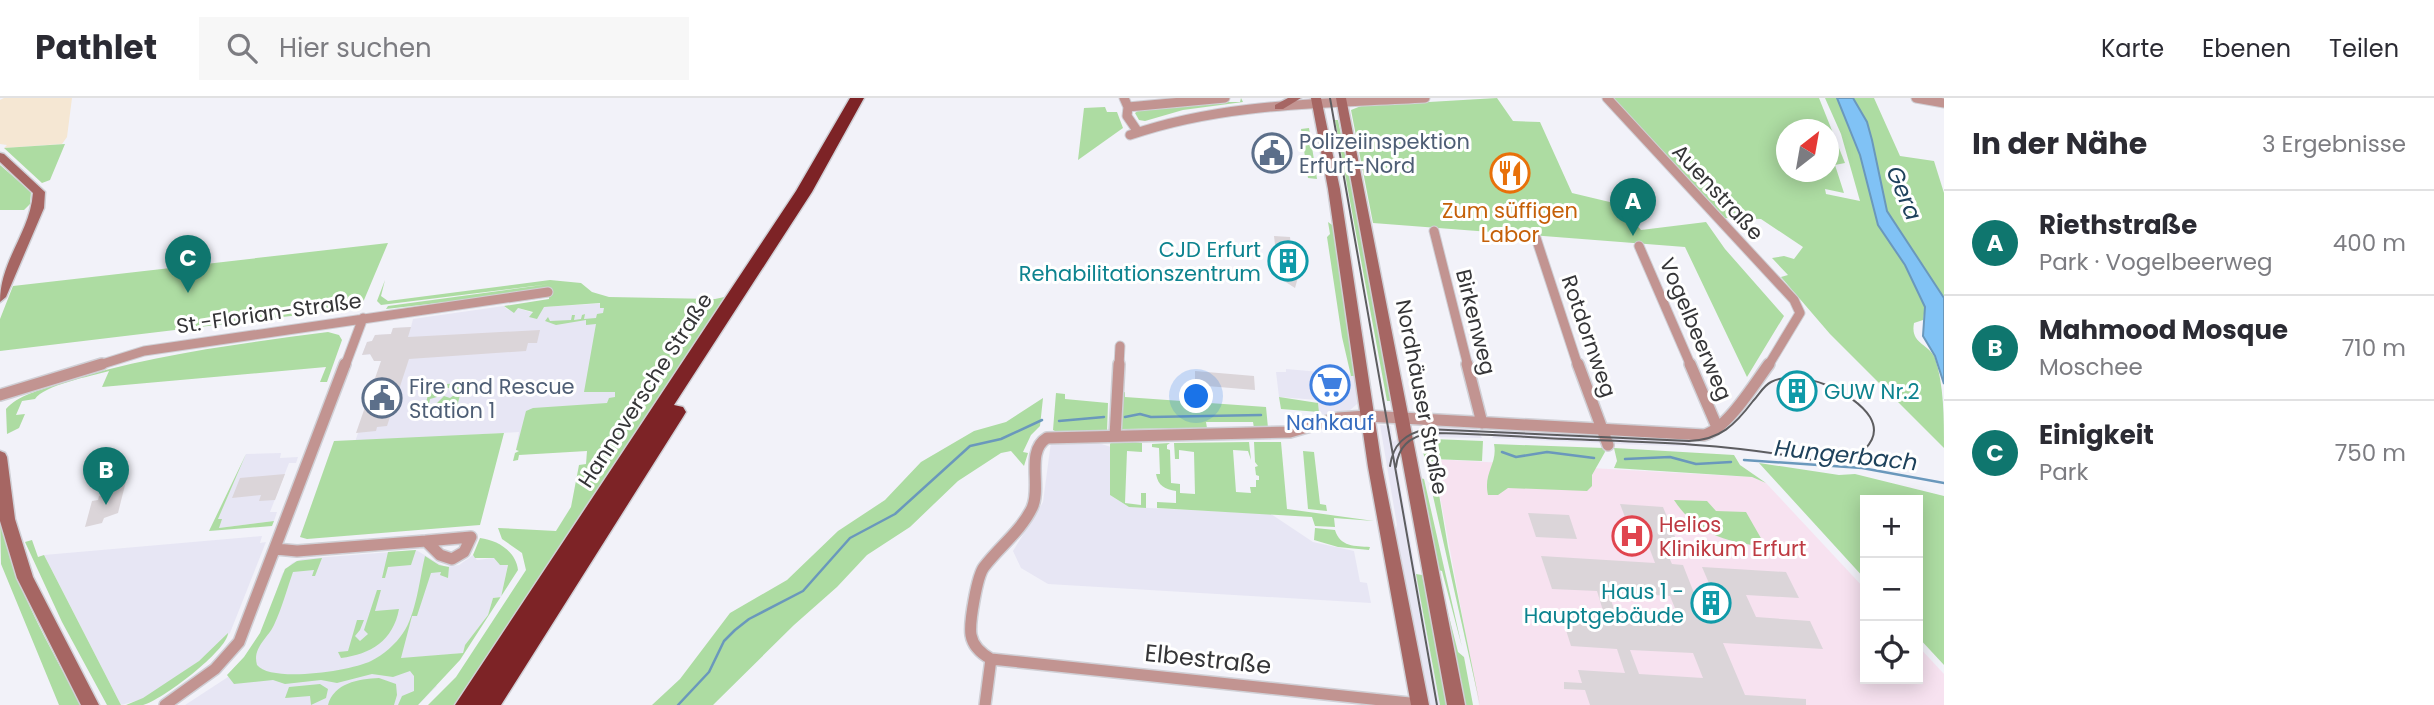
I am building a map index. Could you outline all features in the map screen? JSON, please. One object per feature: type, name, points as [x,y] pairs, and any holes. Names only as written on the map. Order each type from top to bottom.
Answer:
[{"type":"highway","name":"Hannoversche Straße","points":[[467,705],[804,192],[858,98]]},
{"type":"highway","name":"Hannoversche Straße","points":[[487,705],[813,199],[870,98]]},
{"type":"main road","points":[[1279,107],[1296,98]]},
{"type":"main road","name":"Nordhäuser Straße","points":[[1342,100],[1456,705]]},
{"type":"main road","points":[[1317,101],[1334,189],[1367,416],[1419,704]]},
{"type":"main road","points":[[0,156],[39,192],[40,197],[38,208],[0,297]]},
{"type":"main road","points":[[0,457],[7,519],[20,566],[90,705]]},
{"type":"street","points":[[1124,98],[1134,133],[1188,118],[1317,101],[1426,98]]},
{"type":"street","points":[[1128,107],[1225,98]]},
{"type":"street","name":"Auenstraße","points":[[1607,98],[1794,300],[1801,313],[1796,325],[1717,427]]},
{"type":"street","points":[[1916,98],[1944,103]]},
{"type":"street","name":"Birkenweg","points":[[1434,231],[1482,423]]},
{"type":"street","name":"Rotdornweg","points":[[1536,239],[1608,445]]},
{"type":"street","name":"Vogelbeerweg","points":[[1640,246],[1717,427]]},
{"type":"street","name":"St.-Florian-Straße","points":[[0,396],[91,365],[144,352],[548,292]]},
{"type":"street","points":[[165,705],[210,674],[233,650],[246,628],[363,318]]},
{"type":"street","points":[[1115,436],[1120,346]]},
{"type":"street","points":[[985,705],[991,659],[979,652],[971,635],[979,575],[1029,514],[1035,497],[1036,449],[1040,442],[1047,438],[1290,432],[1338,418],[1367,416],[1601,427],[1698,435],[1707,434],[1717,427]]},
{"type":"street","points":[[276,549],[297,551],[425,540]]},
{"type":"street","name":"Elbestraße","points":[[991,659],[1419,704]]},
{"type":"shaded area","points":[[72,98],[67,137],[62,144],[4,148],[7,145],[0,144],[0,100]]},
{"type":"shaded area","points":[[662,300],[617,433],[516,450],[519,432],[355,442],[384,354],[362,355],[367,342],[372,341],[375,335],[391,334],[393,328],[411,327],[413,319],[504,306],[508,310],[518,308],[533,313],[541,307]]},
{"type":"shaded area","points":[[1286,369],[1355,375],[1357,404],[1348,412],[1336,415],[1319,414],[1318,400],[1279,397],[1276,372],[1286,372]]},
{"type":"shaded area","points":[[1380,425],[1391,426],[1393,442],[1397,439],[1397,467],[1440,705],[1427,705],[1410,606],[1401,573],[1405,577],[1394,536],[1397,525]]},
{"type":"shaded area","points":[[1421,428],[1477,429],[1482,438],[1422,437]]},
{"type":"shaded area","points":[[1495,430],[1597,434],[1603,443],[1492,438]]},
{"type":"shaded area","points":[[1610,435],[1688,439],[1691,443],[1825,458],[1858,457],[1828,462],[1712,447],[1612,444]]},
{"type":"shaded area","points":[[1051,442],[1098,443],[1111,447],[1110,495],[1129,507],[1271,514],[1313,542],[1354,551],[1360,582],[1367,583],[1371,603],[1048,584],[1021,568],[1013,551],[1043,502]]},
{"type":"shaded area","points":[[281,453],[280,458],[298,457],[296,463],[289,463],[270,512],[277,512],[274,521],[219,528],[217,520],[246,454]]},
{"type":"shaded area","name":"Helios Klinikum Erfurt","points":[[1433,459],[1752,477],[1766,483],[1860,584],[1860,684],[1923,684],[1923,651],[1944,674],[1944,705],[1479,705]]},
{"type":"shaded area","points":[[262,536],[260,543],[266,542],[230,633],[199,661],[159,689],[143,699],[121,705],[44,555]]},
{"type":"shaded area","points":[[416,550],[445,567],[459,565],[473,555],[477,560],[494,558],[508,564],[501,597],[493,598],[488,615],[465,645],[463,653],[399,659],[437,686],[418,705],[185,705],[228,677],[234,677],[262,637],[282,574],[292,563],[302,559]]},
{"type":"green space","points":[[1241,98],[1243,102],[1183,110],[1145,121],[1139,120],[1135,113],[1143,107],[1145,110],[1151,110],[1150,106],[1179,107],[1181,103],[1183,106],[1189,103],[1190,106],[1200,102],[1201,105],[1212,104],[1214,101],[1215,104],[1226,103],[1227,100],[1240,102]]},
{"type":"green space","points":[[1497,98],[1513,121],[1540,122],[1572,193],[1618,204],[1641,230],[1706,222],[1725,249],[1784,316],[1747,377],[1685,247],[1373,223],[1351,110],[1361,106]]},
{"type":"green space","points":[[1613,98],[1819,98],[1827,119],[1776,119],[1776,182],[1839,182],[1839,177],[1844,193],[1825,189],[1826,194],[1860,201],[1839,130],[1839,119],[1834,119],[1825,98],[1837,98],[1860,155],[1878,225],[1905,265],[1925,307],[1923,320],[1914,323],[1913,330],[1917,339],[1932,353],[1938,368],[1943,402],[1944,448],[1830,334],[1781,277],[1788,275],[1772,258],[1784,256],[1794,259],[1803,247],[1761,219],[1724,218]]},
{"type":"green space","points":[[1853,98],[1874,98],[1900,156],[1934,161],[1944,193],[1944,298],[1887,211],[1867,122]]},
{"type":"green space","points":[[1105,107],[1107,112],[1117,112],[1123,128],[1078,160],[1084,108]]},
{"type":"green space","points":[[1335,120],[1338,120],[1395,401],[1387,401]]},
{"type":"green space","points":[[1309,128],[1317,179],[1308,178],[1301,129]]},
{"type":"green space","points":[[65,144],[50,180],[42,183],[4,148]]},
{"type":"green space","points":[[1839,148],[1845,163],[1839,164]]},
{"type":"green space","points":[[0,165],[31,192],[30,204],[24,210],[0,210]]},
{"type":"green space","points":[[1328,222],[1335,227],[1355,376],[1351,376],[1342,337],[1327,237],[1330,234]]},
{"type":"green space","points":[[388,243],[364,300],[357,308],[0,351],[0,319],[13,286]]},
{"type":"green space","points":[[385,280],[381,296],[388,301],[550,280],[581,283],[592,292],[609,297],[715,299],[729,296],[460,705],[428,705],[456,677],[526,570],[522,553],[502,539],[498,528],[556,531],[571,507],[579,465],[586,464],[587,451],[519,455],[518,460],[513,461],[515,453],[519,451],[516,450],[526,411],[533,408],[607,403],[609,398],[615,397],[615,392],[584,392],[596,324],[586,325],[586,320],[556,325],[545,321],[548,317],[550,321],[571,320],[572,315],[575,315],[574,320],[581,319],[585,314],[584,319],[596,318],[597,314],[603,313],[604,308],[600,308],[600,303],[544,307],[537,319],[529,317],[533,312],[518,308],[514,313],[504,306],[549,297],[515,302],[481,298],[386,309],[388,306],[550,284],[381,305],[377,301]]},
{"type":"green space","points":[[328,332],[339,335],[342,340],[327,382],[320,382],[326,367],[102,387],[109,371],[58,385],[35,399],[22,401],[16,415],[25,414],[19,428],[7,434],[6,409],[11,404],[58,384],[125,365],[158,358]]},
{"type":"green space","points":[[463,383],[457,407],[424,409],[431,385],[443,384],[437,397],[430,399],[429,404],[434,406],[444,396],[450,398],[454,395],[456,388],[446,388],[447,384]]},
{"type":"green space","points":[[1125,392],[1125,397],[1266,407],[1268,428],[1254,428],[1253,422],[1206,422],[1207,428],[1120,429],[1122,393]]},
{"type":"green space","points":[[1056,393],[1065,394],[1065,399],[1108,403],[1107,432],[1059,433],[1053,430]]},
{"type":"green space","points":[[1279,397],[1318,403],[1319,412],[1281,409]]},
{"type":"green space","points":[[1043,398],[1040,426],[1031,435],[1023,452],[1028,453],[1024,466],[1011,451],[1001,453],[958,481],[910,527],[867,555],[713,705],[652,705],[680,679],[730,613],[787,580],[838,531],[885,500],[921,462],[974,431],[1006,422]]},
{"type":"green space","points":[[504,433],[480,525],[307,539],[300,537],[334,441]]},
{"type":"green space","points":[[1113,439],[1142,443],[1142,452],[1127,451],[1125,503],[1141,505],[1141,493],[1146,493],[1146,508],[1129,507],[1110,495],[1110,444]]},
{"type":"green space","points":[[1422,441],[1483,441],[1482,461],[1433,459],[1480,705],[1422,447]]},
{"type":"green space","points":[[1249,442],[1251,460],[1248,451],[1233,450],[1236,492],[1251,493],[1250,487],[1256,487],[1256,480],[1259,480],[1256,475],[1255,467],[1258,466],[1255,462],[1254,442],[1281,442],[1287,509],[1374,521],[1334,518],[1335,527],[1315,526],[1312,517],[1157,508],[1157,502],[1176,503],[1176,491],[1165,488],[1158,481],[1156,474],[1160,474],[1159,448],[1152,447],[1152,444],[1170,443],[1167,449],[1170,450],[1171,483],[1180,484],[1180,493],[1195,494],[1194,452],[1179,450],[1179,459],[1175,459],[1174,443]]},
{"type":"green space","points":[[1494,444],[1604,448],[1605,452],[1592,475],[1592,486],[1587,491],[1508,488],[1498,495],[1488,495],[1487,480],[1494,457]]},
{"type":"green space","points":[[1614,448],[1734,455],[1740,465],[1766,483],[1752,477],[1614,468],[1617,461]]},
{"type":"green space","points":[[1303,451],[1314,452],[1320,504],[1326,505],[1327,511],[1308,509]]},
{"type":"green space","points":[[246,454],[218,519],[222,519],[219,528],[274,521],[272,526],[209,531]]},
{"type":"green space","points":[[1759,463],[1839,475],[1855,474],[1944,496],[1944,665],[1923,642],[1923,495],[1860,495],[1860,574]]},
{"type":"green space","points":[[1420,478],[1424,479],[1462,647],[1442,571],[1438,570]]},
{"type":"green space","points":[[1674,500],[1707,501],[1716,511],[1746,512],[1766,547],[1714,535],[1693,521]]},
{"type":"green space","points":[[0,514],[5,540],[22,589],[81,705],[59,705],[1,564]]},
{"type":"green space","points":[[1315,528],[1335,530],[1344,543],[1370,547],[1369,550],[1338,547],[1314,540]]},
{"type":"green space","points":[[480,538],[493,541],[514,557],[518,570],[501,596],[508,565],[500,565],[494,558],[475,558],[473,555]]},
{"type":"green space","points":[[32,540],[38,557],[44,555],[121,705],[107,705],[62,622],[25,542]]},
{"type":"green space","points":[[416,550],[411,565],[388,567],[385,578],[382,578],[388,552]]},
{"type":"green space","points":[[425,556],[439,565],[449,567],[448,578],[440,575],[441,572],[431,573],[417,616],[412,616],[401,658],[463,653],[465,645],[488,615],[493,598],[501,597],[460,660],[418,705],[398,705],[402,696],[414,691],[414,676],[410,671],[393,677],[372,674],[337,683],[321,680],[285,684],[273,680],[234,684],[227,675],[244,657],[260,633],[285,569],[297,561],[322,558],[315,576],[312,576],[314,570],[293,572],[274,625],[257,653],[257,665],[265,670],[312,674],[361,665],[385,652],[397,641],[407,625]]},
{"type":"green space","points":[[1416,574],[1422,575],[1449,705],[1440,705]]},
{"type":"green space","points":[[1441,585],[1458,652],[1464,657],[1473,705],[1462,705]]},
{"type":"green space","points":[[377,590],[381,590],[375,611],[399,609],[392,630],[371,649],[341,658],[338,652],[348,651],[357,620],[364,620],[355,636],[360,641],[368,634],[364,630]]},
{"type":"green space","points":[[228,633],[217,651],[178,685],[143,705],[126,705],[143,698],[199,661]]},
{"type":"green space","points":[[379,678],[396,684],[394,705],[328,705],[341,687],[355,681]]},
{"type":"green space","points":[[320,684],[328,689],[326,698],[311,705],[310,696],[285,698],[289,687]]},
{"type":"water","points":[[1837,98],[1853,98],[1867,122],[1887,211],[1944,298],[1944,384],[1935,356],[1923,336],[1925,307],[1905,265],[1878,225],[1860,155]]},
{"type":"building","name":"CJD Erfurt Rehabilitationszentrum","points":[[1274,236],[1290,237],[1292,255],[1304,256],[1295,288],[1284,281],[1278,269],[1273,269],[1276,253]]},
{"type":"building","name":"Fire and Rescue Station 1","points":[[411,327],[408,337],[540,330],[537,343],[528,343],[526,351],[409,359],[387,426],[377,427],[376,431],[356,433],[381,361],[374,361],[370,354],[362,355],[367,342],[372,341],[375,335],[391,334],[393,328]]},
{"type":"building","points":[[1195,371],[1254,376],[1255,390],[1195,385]]},
{"type":"building","name":"GUW Nr.2","points":[[1779,384],[1809,388],[1815,399],[1784,396]]},
{"type":"building","points":[[285,474],[275,500],[259,501],[261,495],[232,498],[240,478]]},
{"type":"building","points":[[126,481],[118,513],[104,518],[102,523],[85,527],[92,501],[110,493],[112,484]]},
{"type":"building","name":"Haus 1 - Hauptgebäude","points":[[1620,504],[1663,507],[1680,549],[1665,548],[1672,564],[1683,565],[1694,593],[1714,595],[1702,567],[1786,572],[1799,598],[1746,595],[1756,617],[1810,621],[1823,649],[1723,643],[1745,695],[1806,699],[1806,705],[1590,705],[1585,690],[1564,689],[1564,682],[1582,683],[1578,670],[1625,673],[1617,649],[1571,646],[1560,611],[1604,614],[1597,591],[1552,589],[1541,556],[1655,563],[1649,547],[1636,546]],"holes":[[[1608,592],[1670,596],[1679,618],[1616,614]],[[1630,650],[1693,653],[1703,678],[1639,674]]]},
{"type":"building","points":[[1528,513],[1569,515],[1577,539],[1536,537]]},
{"type":"waterway","name":"Hungerbach","points":[[1125,417],[1140,414],[1151,417],[1261,415]]},
{"type":"waterway","name":"Hungerbach","points":[[1059,421],[1104,417]]},
{"type":"waterway","name":"Hungerbach","points":[[678,705],[709,672],[724,641],[735,630],[749,619],[803,591],[850,538],[895,514],[970,446],[1001,439],[1042,420]]},
{"type":"waterway","name":"Hungerbach","points":[[1502,452],[1516,457],[1547,452],[1594,458]]},
{"type":"waterway","name":"Hungerbach","points":[[1625,459],[1670,457],[1696,464],[1731,462]]},
{"type":"waterway","name":"Hungerbach","points":[[1744,460],[1862,468],[1944,483]]},
{"type":"tram line","points":[[1330,98],[1393,455]]},
{"type":"tram line","points":[[1393,455],[1406,437],[1426,429],[1700,440],[1726,430],[1766,386],[1783,378],[1810,380],[1839,391],[1862,408],[1870,417],[1874,430],[1865,449],[1848,459],[1837,461],[1703,445],[1429,433],[1406,444],[1399,454],[1396,467]]},
{"type":"tram line","points":[[1390,466],[1393,455]]},
{"type":"tram line","points":[[1393,455],[1437,705]]},
{"type":"place","name":"Polizeiinspektion Erfurt-Nord","points":[[1272,153]]},
{"type":"place","name":"Zum süffigen Labor","points":[[1510,173]]},
{"type":"place","name":"Riethstraße","points":[[1633,236]]},
{"type":"place","name":"CJD Erfurt Rehabilitationszentrum","points":[[1288,261]]},
{"type":"place","name":"Einigkeit","points":[[188,293]]},
{"type":"place","name":"Nahkauf","points":[[1330,385]]},
{"type":"place","name":"GUW Nr.2","points":[[1797,391]]},
{"type":"place","name":"Fire and Rescue Station 1","points":[[382,398]]},
{"type":"place","name":"Mahmood Mosque","points":[[106,505]]},
{"type":"place","name":"Helios Klinikum Erfurt","points":[[1632,536]]},
{"type":"place","name":"Haus 1 - Hauptgebäude","points":[[1711,603]]},
{"type":"water label","name":"Gera","points":[[1904,193]]}]
